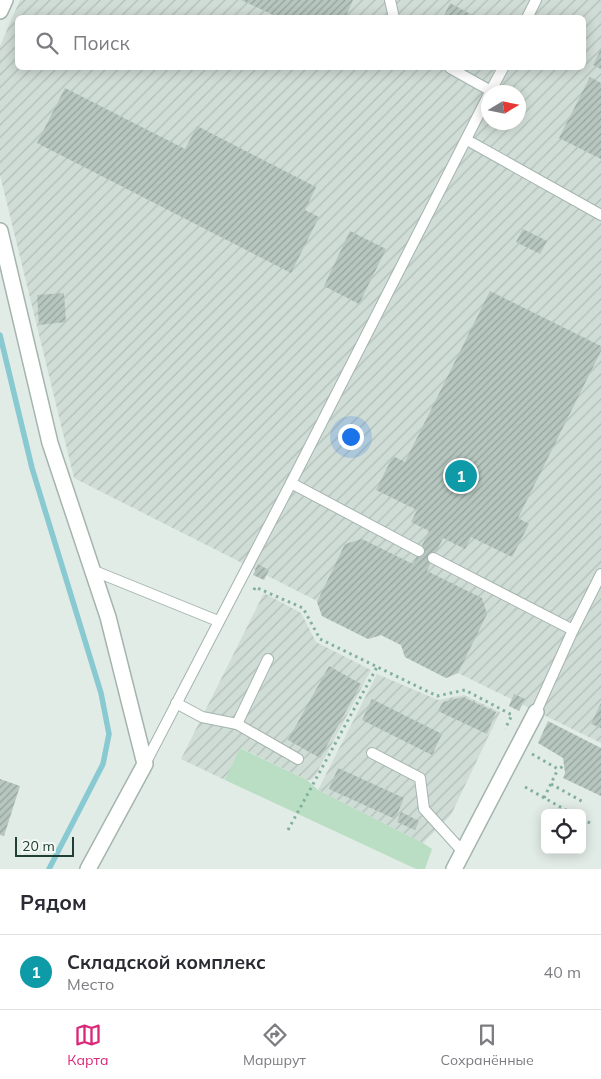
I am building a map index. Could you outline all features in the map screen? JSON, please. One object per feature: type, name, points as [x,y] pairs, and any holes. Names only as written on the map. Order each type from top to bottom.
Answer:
[{"type":"street","points":[[0,11],[5,0]]},
{"type":"street","points":[[0,232],[50,443],[108,617],[145,764],[88,869]]},
{"type":"street","points":[[454,869],[536,712]]},
{"type":"lane","points":[[390,0],[393,15]]},
{"type":"lane","points":[[528,15],[536,0]]},
{"type":"lane","points":[[453,70],[481,87]]},
{"type":"lane","points":[[494,85],[502,70]]},
{"type":"lane","points":[[145,764],[481,111]]},
{"type":"lane","points":[[467,140],[601,215]]},
{"type":"lane","points":[[291,483],[419,551]]},
{"type":"lane","points":[[433,558],[572,630]]},
{"type":"lane","points":[[92,570],[218,621]]},
{"type":"lane","points":[[536,712],[572,630],[601,574]]},
{"type":"lane","points":[[237,724],[268,659]]},
{"type":"lane","points":[[176,702],[202,717],[237,724],[298,758]]},
{"type":"lane","points":[[372,753],[420,778],[424,809],[463,852]]},
{"type":"path","points":[[251,596],[256,587],[303,608],[320,639],[438,696],[465,690],[512,715],[504,733]]},
{"type":"path","points":[[288,830],[377,667]]},
{"type":"path","points":[[518,746],[558,769]]},
{"type":"path","points":[[544,798],[558,769],[564,766]]},
{"type":"path","points":[[551,784],[585,803]]},
{"type":"path","points":[[525,787],[564,809]]},
{"type":"path","points":[[586,821],[590,823]]},
{"type":"shaded area","points":[[20,0],[601,0],[601,743],[458,673],[446,678],[405,657],[401,645],[381,635],[368,639],[322,616],[317,601],[74,478],[0,175],[0,46]]},
{"type":"shaded area","points":[[264,593],[301,613],[316,642],[371,670],[315,776],[311,780],[307,780],[241,748],[225,780],[181,759]]},
{"type":"shaded area","points":[[377,674],[438,700],[464,695],[500,712],[451,815],[423,843],[318,790]]},
{"type":"green space","points":[[240,748],[307,780],[318,790],[423,843],[432,849],[425,869],[416,869],[225,780]]},
{"type":"building","points":[[241,0],[353,0],[346,15],[274,15]]},
{"type":"building","points":[[450,3],[472,15],[444,15]]},
{"type":"building","points":[[601,49],[601,69],[593,65]]},
{"type":"building","points":[[590,77],[601,83],[601,159],[559,138]]},
{"type":"building","points":[[65,88],[185,149],[197,126],[316,187],[305,210],[319,217],[291,273],[37,143]]},
{"type":"building","points":[[523,229],[547,241],[540,254],[516,242]]},
{"type":"building","points":[[350,231],[386,249],[359,304],[324,286]]},
{"type":"building","points":[[490,291],[601,346],[601,351],[518,518],[529,524],[512,557],[471,537],[465,549],[443,538],[427,571],[482,598],[487,614],[458,673],[446,678],[405,657],[401,645],[381,635],[368,639],[322,616],[317,602],[345,544],[362,539],[413,564],[429,531],[411,522],[417,510],[376,490],[393,456],[405,462]]},
{"type":"building","points":[[64,293],[66,322],[39,325],[37,295]]},
{"type":"building","points":[[258,564],[269,570],[264,580],[253,575]]},
{"type":"building","points":[[329,666],[361,684],[320,758],[288,740]]},
{"type":"building","points":[[514,694],[525,699],[519,711],[509,706]]},
{"type":"building","points":[[463,697],[496,712],[487,734],[438,711],[443,702]]},
{"type":"building","points":[[372,699],[442,734],[432,755],[362,720]]},
{"type":"building","points":[[601,703],[601,728],[591,724]]},
{"type":"building","points":[[548,721],[601,748],[601,796],[563,778],[565,773],[563,758],[538,743]]},
{"type":"building","points":[[338,768],[404,798],[395,819],[329,789]]},
{"type":"building","points":[[0,779],[20,786],[4,836],[0,835]]},
{"type":"building","points":[[401,812],[419,821],[415,830],[397,822]]},
{"type":"waterway","points":[[0,335],[32,468],[101,693],[109,734],[103,764],[49,869]]},
{"type":"place","name":"Складской комплекс","points":[[461,476]]}]
